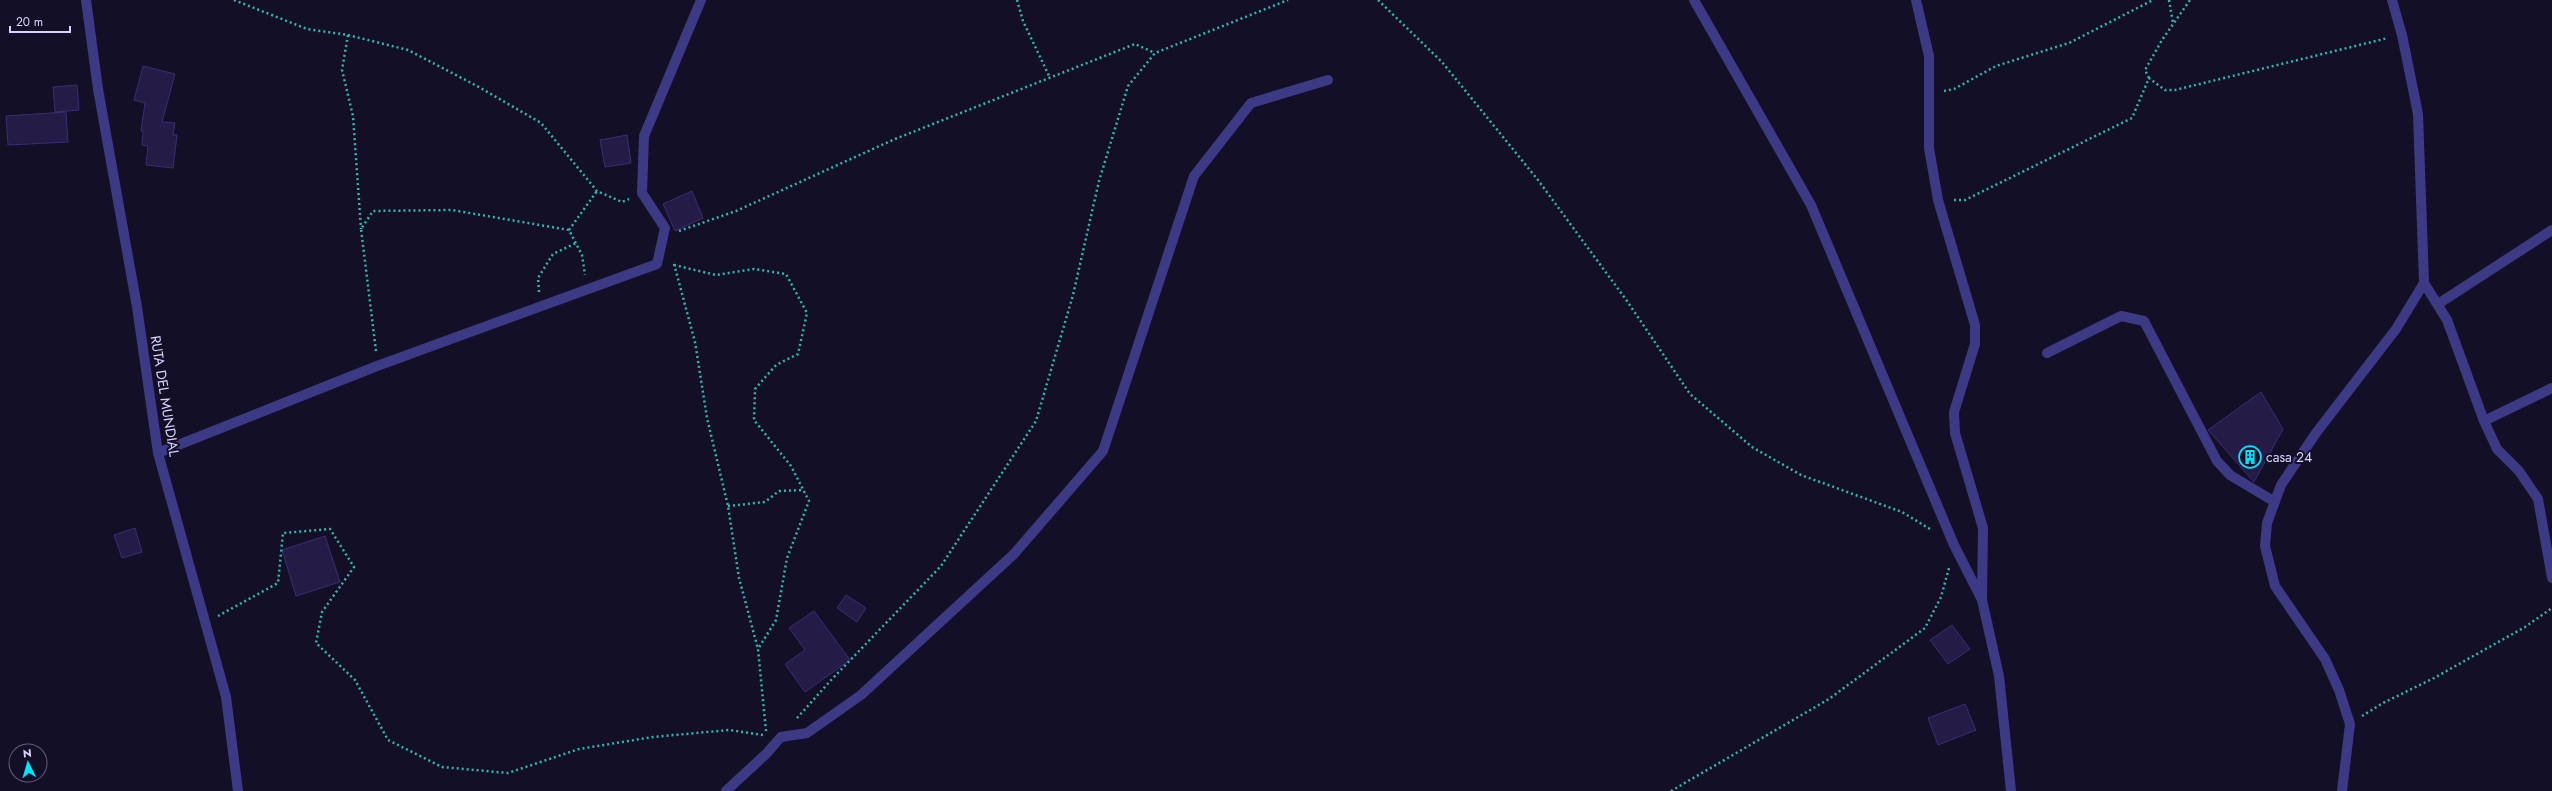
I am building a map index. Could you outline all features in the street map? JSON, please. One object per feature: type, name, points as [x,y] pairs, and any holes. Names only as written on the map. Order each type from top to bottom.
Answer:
[{"type":"street","name":"RUTA DEL MUNDIAL","points":[[86,0],[98,89],[137,307],[158,453],[226,697],[238,791]]},
{"type":"street","points":[[158,453],[377,366],[657,264],[665,228],[642,193],[644,136],[701,0]]},
{"type":"street","points":[[1694,0],[1811,205],[1954,545],[1982,600]]},
{"type":"street","points":[[1916,0],[1929,56],[1929,148],[1938,200],[1976,325],[1975,344],[1954,412],[1955,433],[1983,528],[1982,600],[1999,676],[2011,791]]},
{"type":"street","points":[[2392,0],[2402,35],[2418,114],[2424,283],[2438,304],[2459,350],[2484,421],[2497,449],[2519,471],[2538,499],[2552,578]]},
{"type":"street","points":[[726,791],[766,754],[781,737],[807,733],[861,695],[1014,554],[1103,451],[1194,176],[1251,103],[1328,80]]},
{"type":"street","points":[[2438,304],[2552,230]]},
{"type":"street","points":[[2342,791],[2350,724],[2339,690],[2325,659],[2275,586],[2265,546],[2267,523],[2281,485],[2316,433],[2396,329],[2424,283]]},
{"type":"street","points":[[2047,353],[2121,316],[2144,321],[2217,461],[2230,475],[2275,502]]},
{"type":"street","points":[[2484,421],[2552,388]]},
{"type":"path","points":[[234,0],[308,29],[348,35],[408,50],[477,86],[541,123],[596,191],[622,202],[642,193]]},
{"type":"path","points":[[1017,0],[1023,21],[1050,78]]},
{"type":"path","points":[[781,737],[832,679],[941,566],[1036,421],[1073,295],[1099,181],[1128,86],[1155,53],[1288,0]]},
{"type":"path","points":[[1378,0],[1442,62],[1538,180],[1627,301],[1690,394],[1752,447],[1801,475],[1902,512],[1954,545],[1941,597],[1925,628],[1829,699],[1671,791]]},
{"type":"path","points":[[1928,94],[1954,89],[1996,66],[2070,43],[2153,0]]},
{"type":"path","points":[[2169,0],[2173,24]]},
{"type":"path","points":[[2190,0],[2173,24],[2145,70],[2149,78],[2165,90],[2175,90],[2402,35]]},
{"type":"path","points":[[348,35],[342,70],[353,116],[361,229],[377,366]]},
{"type":"path","points":[[663,237],[736,211],[895,139],[1136,44],[1155,53]]},
{"type":"path","points":[[1938,200],[1965,200],[2132,118],[2149,78]]},
{"type":"path","points":[[569,230],[596,191]]},
{"type":"path","points":[[361,229],[373,211],[452,210],[569,230]]},
{"type":"path","points":[[569,230],[582,255],[588,289]]},
{"type":"path","points":[[540,307],[538,278],[553,254],[576,243]]},
{"type":"path","points":[[660,252],[674,265],[716,274],[754,269],[786,274],[806,313],[798,354],[776,365],[755,389],[754,420],[791,466],[808,501],[787,558],[776,620],[758,649]]},
{"type":"path","points":[[204,622],[241,605],[278,583],[283,533],[330,530],[354,567],[322,612],[316,643],[355,680],[388,740],[442,767],[508,773],[579,749],[653,737],[729,730],[766,735],[758,649],[739,578],[728,506],[707,418],[695,342],[674,265]]},
{"type":"path","points":[[728,506],[765,502],[779,491],[803,490]]},
{"type":"path","points":[[2350,724],[2383,703],[2434,678],[2525,627],[2552,608]]},
{"type":"building","points":[[143,66],[175,74],[162,122],[175,123],[173,135],[177,135],[173,168],[146,165],[148,146],[142,145],[143,131],[141,131],[145,103],[134,100]]},
{"type":"building","points":[[77,85],[79,110],[55,112],[53,87]]},
{"type":"building","points":[[66,112],[68,142],[8,145],[6,116]]},
{"type":"building","points":[[627,135],[631,163],[605,167],[600,140]]},
{"type":"building","points":[[692,191],[703,218],[675,231],[663,204]]},
{"type":"building","name":"casa 24","points":[[2261,392],[2283,429],[2254,482],[2208,430]]},
{"type":"building","points":[[135,528],[142,552],[122,558],[114,535]]},
{"type":"building","points":[[325,536],[340,582],[296,596],[282,550]]},
{"type":"building","points":[[846,595],[866,608],[857,622],[837,608]]},
{"type":"building","points":[[814,611],[850,660],[805,692],[785,664],[805,650],[789,628]]},
{"type":"building","points":[[1952,625],[1970,649],[1948,664],[1930,640]]},
{"type":"building","points":[[1965,704],[1976,730],[1938,745],[1928,718]]},
{"type":"place","name":"casa 24","points":[[2250,457]]}]
